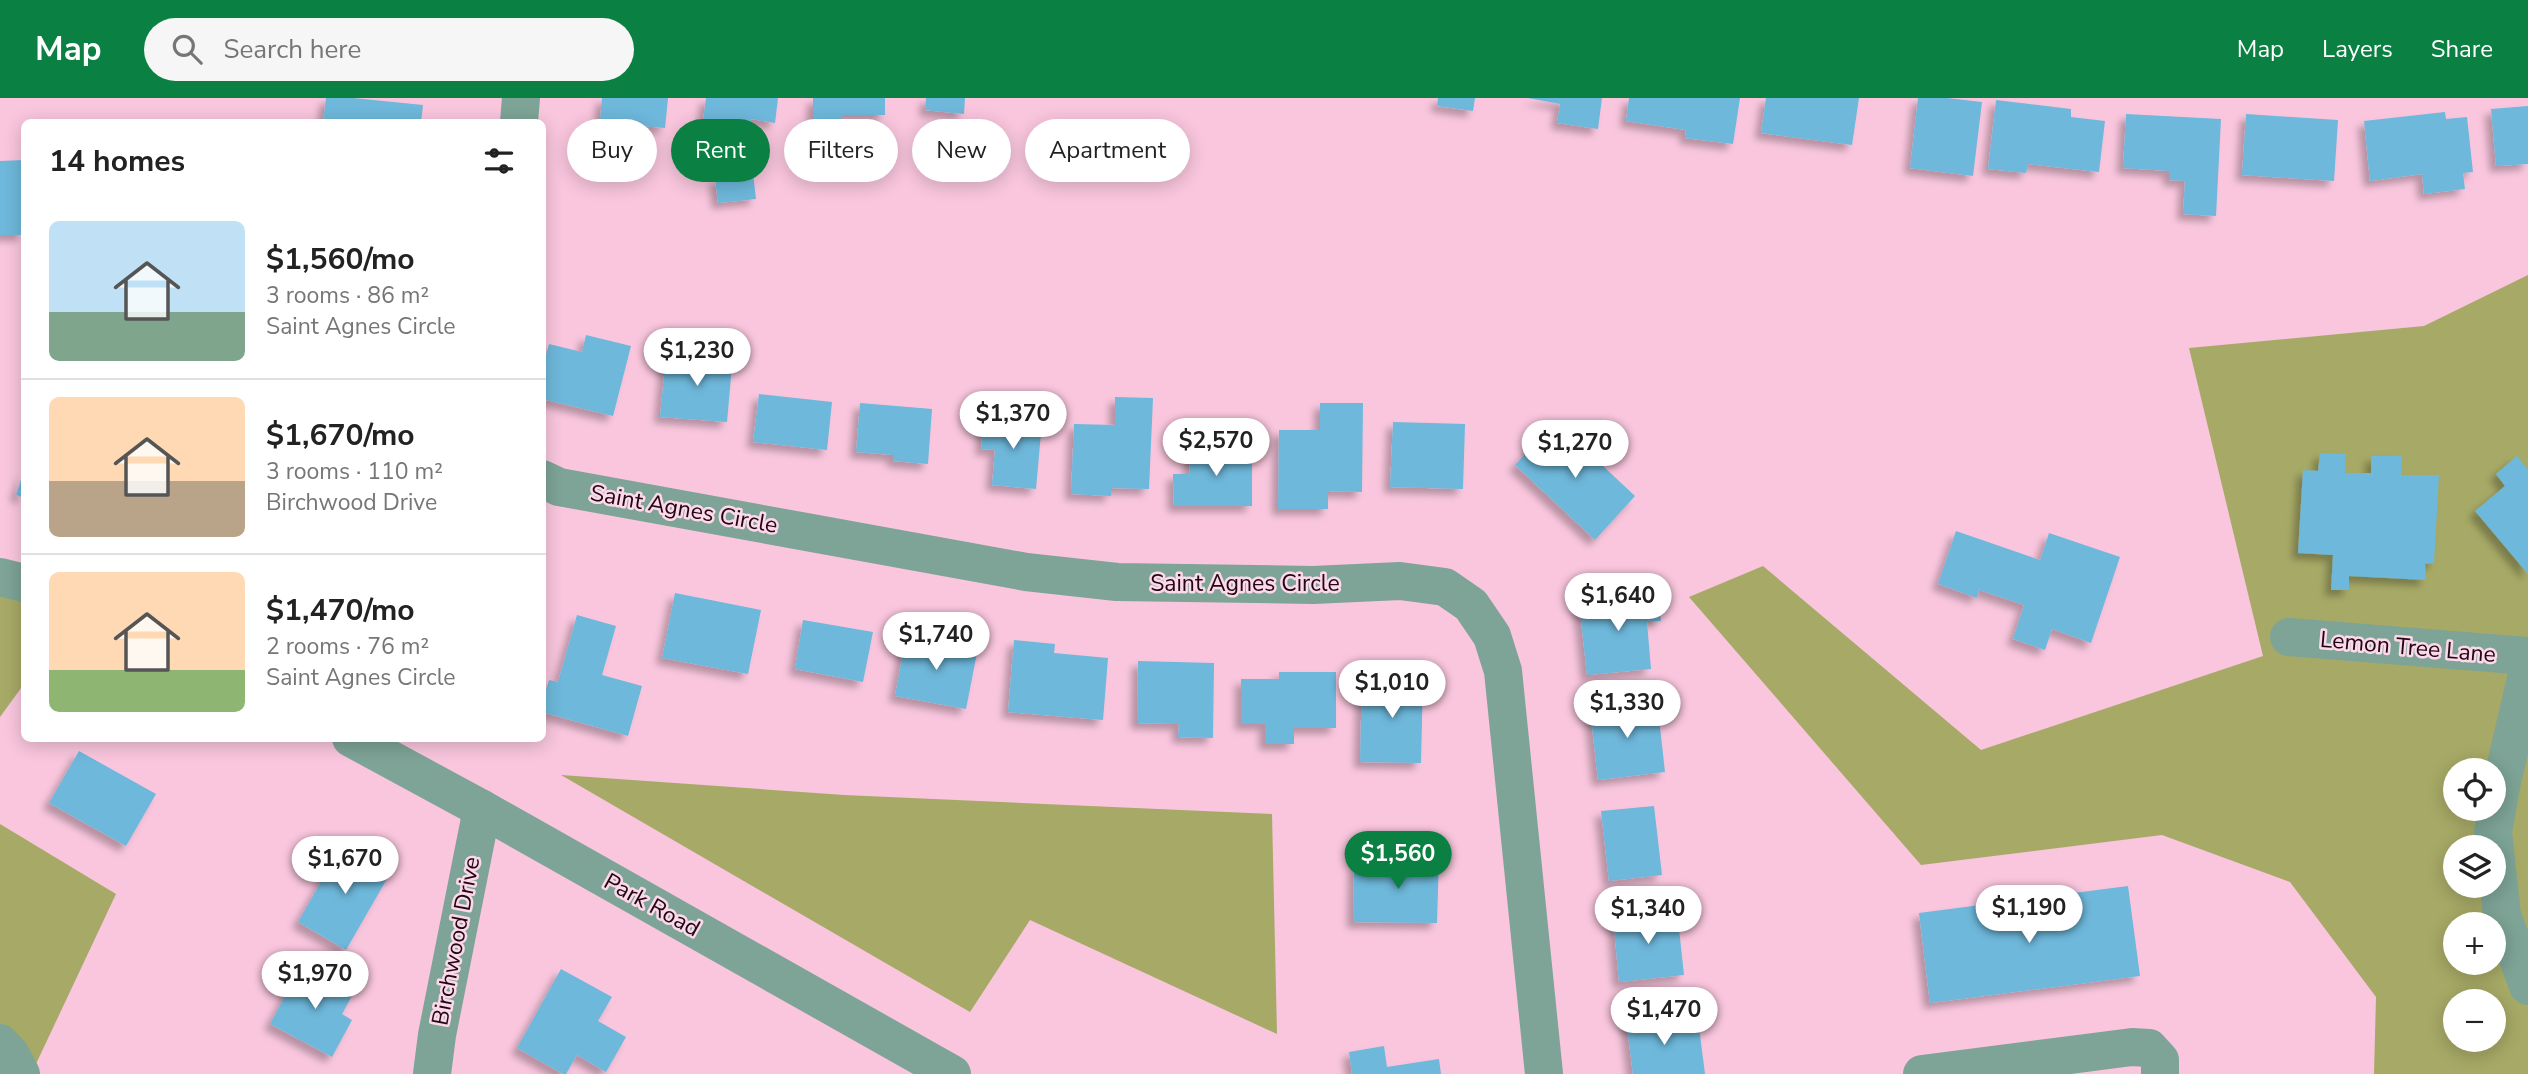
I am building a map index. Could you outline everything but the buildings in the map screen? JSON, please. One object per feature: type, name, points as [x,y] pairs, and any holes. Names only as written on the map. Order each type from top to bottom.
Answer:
[{"type":"street","points":[[519,119],[521,98]]},
{"type":"street","name":"Saint Agnes Circle","points":[[546,480],[573,489],[1027,572],[1117,582],[1313,584],[1400,581],[1445,587],[1471,605],[1492,636],[1503,671],[1544,1074]]},
{"type":"street","points":[[0,577],[21,582]]},
{"type":"street","name":"Lemon Tree Lane","points":[[2288,637],[2528,656]]},
{"type":"street","points":[[2528,670],[2514,783],[2493,832],[2502,915],[2528,986]]},
{"type":"street","name":"Park Road","points":[[358,742],[953,1074]]},
{"type":"street","name":"Birchwood Drive","points":[[432,1074],[437,1035],[482,809]]},
{"type":"street","points":[[0,1043],[11,1055],[21,1074]]},
{"type":"street","points":[[1922,1074],[2132,1047],[2149,1048],[2160,1060],[2160,1074]]},
{"type":"green space","points":[[2528,275],[2528,1074],[2374,1074],[2376,997],[2290,882],[2162,835],[1921,865],[1689,597],[1763,566],[1981,750],[2263,656],[2189,348],[2424,326]]},
{"type":"green space","points":[[0,577],[21,582],[21,688],[0,717]]},
{"type":"green space","points":[[561,775],[844,795],[1272,814],[1277,1034],[1030,920],[970,1012]]},
{"type":"green space","points":[[0,824],[116,894],[35,1066],[0,1043]]}]
